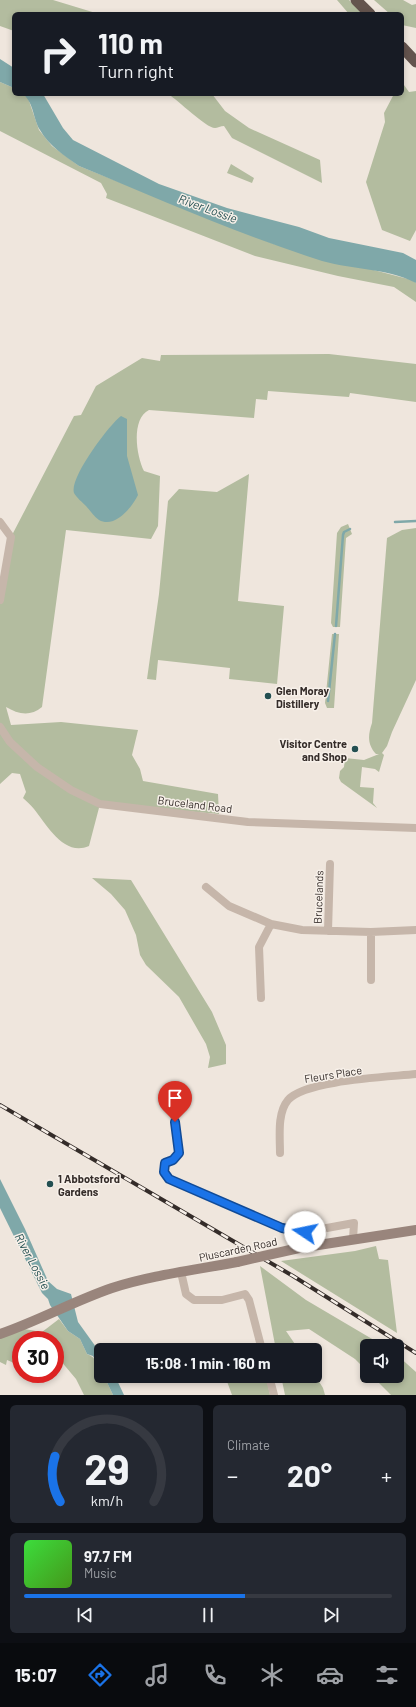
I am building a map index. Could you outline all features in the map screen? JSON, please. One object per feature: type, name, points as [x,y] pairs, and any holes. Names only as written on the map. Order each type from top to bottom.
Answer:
[{"type":"highway","points":[[356,0],[368,12]]},
{"type":"highway","points":[[404,49],[416,62]]},
{"type":"main road","name":"Pluscarden Road","points":[[0,1334],[40,1320],[90,1297],[135,1281],[237,1262],[299,1248],[416,1230]]},
{"type":"street","points":[[0,522],[12,537],[0,600]]},
{"type":"street","name":"Bruceland Road","points":[[0,727],[10,742],[38,767],[71,790],[100,804],[248,822],[416,828]]},
{"type":"street","name":"Brucelands","points":[[328,931],[330,864]]},
{"type":"street","name":"Brucelands","points":[[206,887],[229,906],[271,924],[302,930],[371,932],[416,930]]},
{"type":"street","points":[[261,998],[259,946],[271,924]]},
{"type":"street","points":[[371,932],[371,980]]},
{"type":"street","name":"Fleurs Place","points":[[280,1153],[281,1114],[288,1100],[299,1091],[319,1085],[416,1074]]},
{"type":"street","points":[[173,1107],[179,1153],[173,1160],[165,1163],[164,1172],[169,1179],[282,1228],[305,1232],[354,1223],[354,1239]]},
{"type":"street","points":[[181,1272],[186,1294],[194,1300],[222,1300],[245,1294],[249,1300],[260,1343]]},
{"type":"street","points":[[271,1383],[274,1395]]},
{"type":"green space","points":[[0,0],[53,0],[92,12],[12,12],[12,30],[0,26]]},
{"type":"green space","points":[[337,0],[349,0],[361,12],[347,12]]},
{"type":"green space","points":[[374,0],[403,0],[412,5],[416,4],[416,28],[404,25],[404,12],[388,12]]},
{"type":"green space","points":[[0,82],[12,87],[12,96],[26,96],[28,98],[39,130],[52,146],[79,166],[274,244],[412,280],[416,283],[416,302],[394,287],[338,276],[255,256],[106,198],[107,194],[101,183],[0,131]]},
{"type":"green space","points":[[404,85],[409,92],[416,91],[416,230],[410,241],[382,230],[366,182],[385,122],[384,113],[393,96],[404,96]]},
{"type":"green space","points":[[171,96],[214,96],[225,111],[249,128],[320,160],[322,183],[232,138],[224,126],[215,128],[205,124]]},
{"type":"green space","points":[[231,164],[254,178],[252,183],[227,173]]},
{"type":"green space","points":[[329,354],[416,364],[416,402],[350,393],[349,397],[268,391],[267,400],[256,399],[254,418],[149,410],[143,415],[137,429],[137,447],[144,471],[160,476],[158,526],[151,539],[66,530],[42,707],[33,712],[20,713],[6,707],[11,725],[61,722],[138,730],[132,755],[140,769],[143,781],[218,794],[219,814],[100,804],[89,846],[80,848],[72,847],[64,843],[57,838],[23,798],[26,792],[20,774],[12,773],[0,784],[0,600],[11,537],[74,416],[81,415],[96,386],[142,358],[160,361],[161,355]]},
{"type":"green space","points":[[249,474],[238,601],[284,606],[277,684],[229,679],[230,668],[158,660],[156,680],[147,679],[159,594],[168,501],[179,489],[217,492]]},
{"type":"green space","points":[[348,524],[352,534],[346,538],[340,627],[333,627],[331,623],[337,533],[341,527]]},
{"type":"green space","points":[[416,528],[416,680],[387,746],[382,753],[384,755],[379,772],[375,769],[362,767],[360,787],[374,788],[373,803],[377,808],[341,782],[339,778],[340,771],[344,767],[345,758],[364,760],[379,754],[376,754],[371,747],[369,735],[372,723],[387,538],[402,530]]},
{"type":"green space","points":[[332,634],[339,634],[334,708],[327,708],[325,703]]},
{"type":"green space","points":[[92,878],[131,880],[212,1012],[226,1045],[226,1064],[208,1068],[210,1057],[206,1044],[179,997],[146,965],[140,955],[136,935],[125,910],[111,894]]},
{"type":"green space","points":[[376,1246],[379,1259],[388,1260],[397,1333],[281,1261],[355,1251]]},
{"type":"green space","points":[[260,1266],[306,1300],[372,1339],[360,1339],[360,1364],[355,1359],[309,1329],[286,1331],[294,1343],[275,1343]]},
{"type":"green space","points":[[59,1319],[68,1331],[80,1339],[87,1354],[94,1358],[94,1383],[107,1383],[113,1395],[84,1395],[76,1379],[64,1365],[64,1331],[43,1331]]},
{"type":"green space","points":[[18,1328],[36,1331],[12,1331],[12,1362],[7,1360],[6,1365],[0,1362],[0,1334]]},
{"type":"green space","points":[[404,1361],[416,1372],[416,1395],[391,1395],[379,1383],[404,1383]]},
{"type":"green space","points":[[228,1383],[267,1383],[270,1395],[232,1395]]},
{"type":"green space","points":[[282,1383],[320,1383],[325,1395],[285,1395]]},
{"type":"water","points":[[0,59],[12,67],[12,87],[0,82]]},
{"type":"water","name":"River Lossie","points":[[25,96],[44,96],[63,128],[73,140],[159,184],[227,208],[299,227],[329,238],[403,253],[416,260],[416,283],[379,271],[328,263],[286,249],[196,215],[79,166],[58,150],[44,136],[38,126]]},
{"type":"water","points":[[121,416],[127,419],[127,456],[138,495],[127,511],[111,522],[105,522],[97,519],[76,496],[74,493],[74,486],[91,452],[115,421]]},
{"type":"water","name":"River Lossie","points":[[0,1179],[25,1229],[48,1281],[57,1289],[71,1294],[78,1322],[94,1344],[94,1358],[87,1354],[80,1339],[68,1331],[50,1305],[48,1299],[42,1293],[0,1208]]},
{"type":"water","points":[[107,1383],[118,1383],[124,1395],[113,1395]]},
{"type":"waterway","points":[[395,522],[416,521]]},
{"type":"waterway","points":[[336,626],[343,535],[344,532],[350,529]]},
{"type":"waterway","points":[[328,701],[335,634]]},
{"type":"railway","points":[[0,1105],[293,1276],[416,1353]]},
{"type":"place","name":"Glen Moray Distillery","points":[[268,696]]},
{"type":"place","name":"Visitor Centre and Shop","points":[[355,749]]},
{"type":"place","name":"1 Abbotsford Gardens","points":[[50,1184]]},
{"type":"route","points":[[175,1122],[179,1153],[173,1160],[165,1163],[164,1172],[169,1179],[282,1228],[305,1232]]}]
